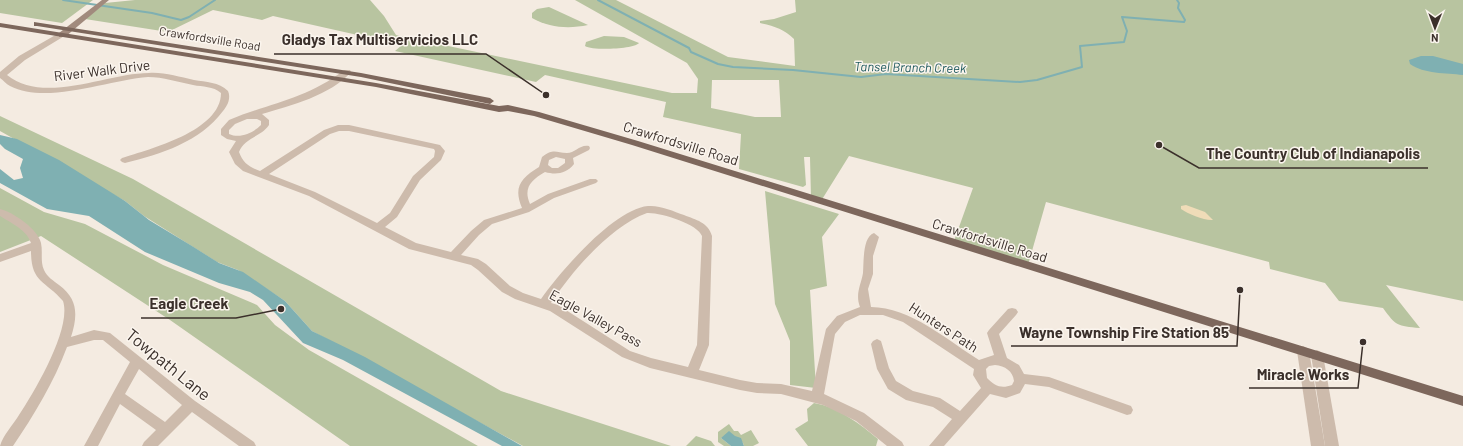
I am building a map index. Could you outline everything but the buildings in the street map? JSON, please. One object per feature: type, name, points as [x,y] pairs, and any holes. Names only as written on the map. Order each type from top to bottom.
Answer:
[{"type":"main road","points":[[62,35],[105,1]]},
{"type":"main road","name":"Crawfordsville Road","points":[[0,18],[347,72],[464,95],[505,105],[508,108]]},
{"type":"main road","name":"Crawfordsville Road","points":[[0,25],[338,80],[499,109],[508,108],[536,114],[635,143],[1463,401]]},
{"type":"street","points":[[0,72],[62,35]]},
{"type":"street","name":"River Walk Drive","points":[[0,72],[7,81],[17,86],[52,90],[154,75],[215,86],[225,93],[226,101],[220,110],[184,140],[126,160]]},
{"type":"street","points":[[247,137],[236,138],[226,136],[224,132],[226,127],[234,121],[306,98],[338,80],[347,72]]},
{"type":"street","points":[[234,150],[247,137],[260,130],[264,126],[265,121],[282,110],[320,96],[337,85],[338,80]]},
{"type":"street","points":[[243,117],[256,116],[265,121]]},
{"type":"street","points":[[261,175],[333,129],[347,128],[432,144],[438,148],[440,153],[416,178],[394,215],[378,228]]},
{"type":"street","name":"Eagle Valley Pass","points":[[226,136],[229,147],[234,150],[235,159],[240,165],[261,175],[312,194],[413,246],[467,259],[480,265],[506,290],[544,304],[569,316],[626,354],[642,361],[740,385],[757,388],[781,389],[817,397],[843,407],[860,417],[897,446]]},
{"type":"street","points":[[545,168],[543,162],[548,157],[557,154],[568,157],[586,148]]},
{"type":"street","points":[[527,210],[522,198],[523,187],[531,176],[545,168],[554,171],[564,168],[570,163],[568,157]]},
{"type":"street","points":[[454,256],[483,226],[493,220],[527,210],[551,196],[592,181]]},
{"type":"street","points":[[544,304],[564,277],[586,254],[613,229],[636,212],[656,210],[695,223],[706,231],[707,236],[703,345],[692,373]]},
{"type":"street","points":[[0,212],[32,233],[36,244],[40,272],[49,284],[62,294],[69,304],[70,320],[39,396],[6,446]]},
{"type":"street","points":[[867,310],[864,304],[863,289],[868,274],[868,256],[874,237]]},
{"type":"street","points":[[0,258],[36,244]]},
{"type":"street","name":"Hunters Path","points":[[817,397],[830,332],[844,317],[855,312],[867,310],[886,312],[907,319],[980,367]]},
{"type":"street","name":"Hunters Path","points":[[980,367],[989,360],[1002,361],[993,333],[1012,312]]},
{"type":"street","name":"Towpath Lane","points":[[61,344],[86,337],[104,335],[191,405],[249,446]]},
{"type":"street","points":[[877,344],[883,369],[892,385],[910,396],[936,402],[961,418]]},
{"type":"street","points":[[1303,351],[1318,446]]},
{"type":"street","points":[[1317,355],[1332,446]]},
{"type":"street","points":[[91,446],[138,361]]},
{"type":"street","points":[[936,446],[988,388],[1000,392],[1011,392],[1018,387],[1020,378],[1015,368],[1002,361]]},
{"type":"street","name":"Hunters Path","points":[[980,367],[980,378],[988,388]]},
{"type":"street","points":[[1020,378],[1049,382],[1127,410]]},
{"type":"street","points":[[118,396],[166,430]]},
{"type":"street","points":[[149,446],[191,405]]},
{"type":"green space","points":[[0,0],[93,0],[62,23],[0,13]]},
{"type":"green space","points":[[135,0],[370,0],[384,16],[396,35],[672,93],[697,93],[698,79],[687,63],[575,0],[616,0],[728,57],[795,66],[794,39],[783,30],[760,23],[760,21],[774,19],[796,12],[795,0],[1463,0],[1463,301],[1386,285],[1420,328],[1406,327],[1394,322],[1383,308],[1339,301],[1325,283],[1270,269],[1269,262],[1046,202],[1028,265],[954,241],[973,188],[849,156],[821,201],[811,198],[810,157],[804,157],[806,185],[803,187],[739,169],[741,134],[663,117],[666,102],[545,75],[536,82],[395,51],[402,45],[273,16],[262,20],[213,10],[168,32],[85,19],[105,3]],"holes":[[[712,80],[779,80],[781,117],[755,117],[711,108]]]},
{"type":"green space","points":[[549,7],[588,25],[560,27],[546,24],[532,18],[532,13],[537,9]]},
{"type":"green space","points":[[604,36],[624,37],[639,43],[630,47],[613,49],[589,48],[585,46],[586,42]]},
{"type":"green space","points":[[0,116],[133,179],[501,391],[671,446],[523,446],[312,331],[285,301],[238,270],[217,262],[144,216],[125,201],[0,131]]},
{"type":"green space","points":[[0,188],[44,212],[85,224],[163,265],[257,305],[275,325],[309,350],[478,446],[350,446],[170,320],[41,236],[0,252]]},
{"type":"green space","points":[[765,191],[839,214],[822,237],[827,286],[810,290],[816,388],[790,385],[790,341],[775,304]]},
{"type":"green space","points":[[814,403],[832,408],[856,422],[878,439],[876,446],[808,446],[795,429],[808,421],[807,409]]},
{"type":"green space","points":[[729,424],[734,431],[738,431],[741,435],[751,430],[759,443],[753,446],[744,446],[743,443],[732,435],[721,438],[731,446],[724,446],[718,442],[718,432]]},
{"type":"green space","points":[[696,436],[711,441],[715,446],[686,446]]},
{"type":"sand","points":[[1186,205],[1205,212],[1213,220],[1197,217],[1181,209],[1181,206]]},
{"type":"water","points":[[1421,56],[1433,56],[1463,64],[1463,75],[1422,70],[1410,64],[1409,60]]},
{"type":"water","points":[[0,135],[17,139],[59,160],[125,201],[149,220],[219,263],[243,272],[285,301],[312,331],[365,357],[522,446],[502,446],[343,360],[303,343],[263,300],[250,292],[219,283],[145,252],[89,216],[47,209],[0,183],[0,169],[14,180],[23,178],[20,168],[23,159],[5,149],[0,144]]},
{"type":"water","points":[[729,431],[735,436],[741,438],[744,446],[731,446],[721,438]]},
{"type":"waterway","name":"Tansel Branch Creek","points":[[63,0],[152,13],[181,20],[189,17],[215,0]]},
{"type":"waterway","name":"Tansel Branch Creek","points":[[598,0],[689,48],[691,52],[718,64],[733,67],[793,70],[861,77],[886,74],[1020,82],[1037,80],[1082,67],[1080,46],[1124,42],[1127,31],[1122,17],[1184,22],[1185,20],[1178,8],[1179,3],[1177,0]]},
{"type":"place","name":"Gladys Tax Multiservicios LLC","points":[[546,95]]},
{"type":"place","name":"The Country Club of Indianapolis","points":[[1159,145]]},
{"type":"place","name":"Wayne Township Fire Station 85","points":[[1240,290]]},
{"type":"place","name":"Eagle Creek","points":[[281,309]]},
{"type":"place","name":"Miracle Works","points":[[1363,342]]}]
